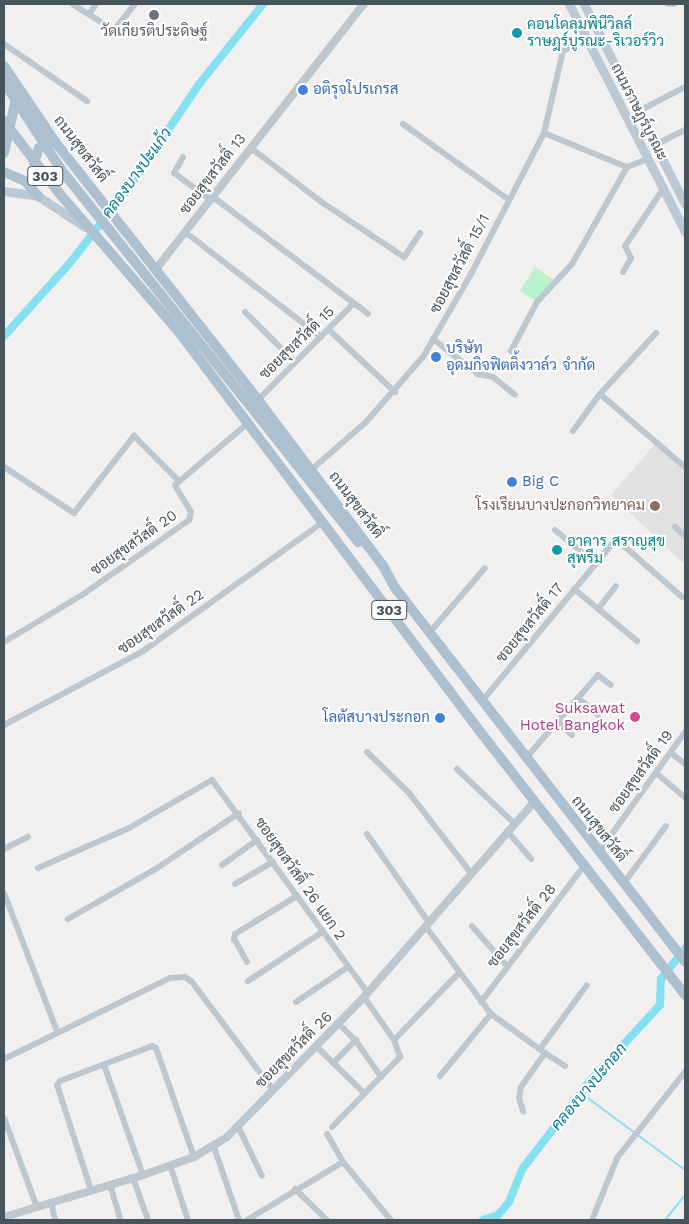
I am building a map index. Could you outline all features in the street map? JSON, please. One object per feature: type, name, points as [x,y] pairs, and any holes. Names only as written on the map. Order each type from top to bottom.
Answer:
[{"type":"main road","name":"ถนนราษฎร์บูรณะ","points":[[569,4],[685,232]]},
{"type":"main road","name":"ถนนราษฎร์บูรณะ","points":[[584,4],[685,204]]},
{"type":"main road","points":[[4,83],[6,69]]},
{"type":"main road","name":"ถนนสุขสวัสดิ์","points":[[6,69],[56,143],[258,400],[383,566],[392,583],[685,962]]},
{"type":"main road","name":"303","points":[[4,83],[62,171],[392,583]]},
{"type":"main road","points":[[4,153],[7,122],[18,85]]},
{"type":"main road","points":[[7,122],[47,130]]},
{"type":"main road","name":"303","points":[[7,122],[34,164],[162,311],[584,866],[685,995]]},
{"type":"main road","points":[[34,164],[41,145],[56,143]]},
{"type":"main road","points":[[4,172],[24,181],[38,196],[90,230]]},
{"type":"main road","points":[[4,191],[38,196]]},
{"type":"street","points":[[72,4],[110,28],[118,28],[136,4]]},
{"type":"street","points":[[89,14],[96,4]]},
{"type":"street","name":"ซอยสุขสวัสดิ์ 13","points":[[156,269],[364,4]]},
{"type":"street","points":[[668,4],[674,4]]},
{"type":"street","name":"ซอยสุขสวัสดิ์ 15/1","points":[[311,470],[395,392],[433,340],[544,133],[563,51],[586,37]]},
{"type":"street","points":[[4,44],[88,101]]},
{"type":"street","points":[[639,111],[685,87]]},
{"type":"street","points":[[403,124],[508,200]]},
{"type":"street","points":[[655,145],[685,130]]},
{"type":"street","points":[[544,133],[627,167]]},
{"type":"street","points":[[251,148],[323,203],[404,257],[420,233]]},
{"type":"street","points":[[183,157],[174,173],[212,198],[368,314]]},
{"type":"street","points":[[511,351],[537,302],[572,264],[627,167],[648,159]]},
{"type":"street","points":[[623,272],[631,258],[625,246],[663,189]]},
{"type":"street","points":[[185,232],[321,338]]},
{"type":"street","name":"ซอยสุขสวัสดิ์ 15","points":[[258,400],[294,361],[321,338],[353,304]]},
{"type":"street","points":[[245,312],[294,361]]},
{"type":"street","points":[[329,330],[395,392]]},
{"type":"street","points":[[573,431],[600,394],[656,333]]},
{"type":"street","points":[[433,340],[478,374],[493,378],[515,395]]},
{"type":"street","points":[[600,394],[685,467]]},
{"type":"street","points":[[4,467],[74,514],[134,436],[179,481],[248,423]]},
{"type":"street","name":"ซอยสุขสวัสดิ์ 20","points":[[4,642],[82,595],[189,520],[191,512],[175,488],[179,481]]},
{"type":"street","name":"ซอยสุขสวัสดิ์ 22","points":[[4,724],[73,686],[129,660],[323,522]]},
{"type":"street","points":[[675,527],[685,536]]},
{"type":"street","points":[[554,530],[584,550],[595,563]]},
{"type":"street","name":"ซอยสุขสวัสดิ์ 17","points":[[483,700],[616,539],[682,596]]},
{"type":"street","points":[[430,632],[485,568]]},
{"type":"street","points":[[598,609],[616,586]]},
{"type":"street","points":[[574,589],[637,641]]},
{"type":"street","points":[[526,758],[598,675],[612,686]]},
{"type":"street","points":[[578,698],[598,716]]},
{"type":"street","points":[[558,722],[572,735]]},
{"type":"street","name":"ซอยสุขสวัสดิ์ 19","points":[[599,852],[685,732]]},
{"type":"street","points":[[367,752],[409,793],[471,873]]},
{"type":"street","points":[[671,753],[685,764]]},
{"type":"street","points":[[458,769],[514,823]]},
{"type":"street","points":[[656,773],[685,797]]},
{"type":"street","name":"ซอยสุขสวัสดิ์ 26 แยก 2","points":[[38,868],[129,828],[212,780],[239,813],[348,967],[394,1040]]},
{"type":"street","name":"ซอยสุขสวัสดิ์ 26","points":[[4,1219],[51,1202],[143,1175],[194,1157],[214,1147],[238,1126],[317,1047],[366,995],[535,801]]},
{"type":"street","points":[[68,920],[154,870],[239,813]]},
{"type":"street","points":[[623,884],[666,826]]},
{"type":"street","points":[[507,831],[531,860]]},
{"type":"street","points":[[367,834],[428,925],[458,974],[491,1014],[565,1066]]},
{"type":"street","points":[[4,850],[28,837]]},
{"type":"street","points":[[222,865],[257,840]]},
{"type":"street","points":[[235,884],[273,862]]},
{"type":"street","name":"ซอยสุขสวัสดิ์ 28","points":[[481,1002],[584,866]]},
{"type":"street","points":[[4,893],[57,1031]]},
{"type":"street","points":[[247,962],[234,935],[297,896]]},
{"type":"street","points":[[472,926],[507,966]]},
{"type":"street","points":[[248,981],[322,932]]},
{"type":"street","points":[[296,1002],[348,967]]},
{"type":"street","points":[[332,1126],[400,1057],[394,1040],[458,974]]},
{"type":"street","points":[[4,1059],[57,1031],[170,978],[185,977],[192,982],[274,1090]]},
{"type":"street","points":[[523,1111],[519,1098],[521,1087],[587,985]]},
{"type":"street","points":[[440,1076],[491,1014]]},
{"type":"street","points":[[339,1024],[356,1040],[381,1077]]},
{"type":"street","points":[[333,1063],[356,1040]]},
{"type":"street","points":[[317,1047],[364,1093]]},
{"type":"street","points":[[91,1190],[57,1086],[60,1081],[156,1048],[194,1157]]},
{"type":"street","points":[[104,1065],[143,1175]]},
{"type":"street","points":[[594,1219],[606,1179],[634,1133],[685,1072]]},
{"type":"street","points":[[4,1118],[37,1207]]},
{"type":"street","points":[[238,1126],[262,1176]]},
{"type":"street","points":[[327,1134],[343,1162],[391,1220]]},
{"type":"street","points":[[214,1147],[239,1220]]},
{"type":"street","points":[[246,1220],[343,1162]]},
{"type":"street","points":[[170,1165],[188,1220]]},
{"type":"street","points":[[133,1178],[148,1220]]},
{"type":"street","points":[[110,1185],[121,1220]]},
{"type":"street","points":[[295,1189],[322,1219]]},
{"type":"street","points":[[51,1202],[55,1220]]},
{"type":"shaded area","name":"โรงเรียนบางปะกอกวิทยาคม","points":[[655,444],[685,470],[685,565],[611,495]]},
{"type":"green space","points":[[535,267],[554,280],[536,301],[520,291]]},
{"type":"waterway","name":"คลองบางปะแก้ว","points":[[4,336],[70,263],[132,183],[200,83],[263,4]]},
{"type":"waterway","name":"คลองบางปะกอก","points":[[483,1220],[498,1215],[509,1202],[523,1168],[590,1081],[660,1005],[661,979],[685,948]]},
{"type":"waterway","points":[[581,1093],[685,1170]]},
{"type":"waterway","points":[[665,1220],[685,1195]]},
{"type":"place","name":"วัดเกียรติประดิษฐ์","points":[[154,15]]},
{"type":"place","name":"คอนโดลุมพินีวิลล์ ราษฎร์บูรณะ-ริเวอร์วิว","points":[[517,33]]},
{"type":"place","name":"อติรุจโปรเกรส","points":[[303,90]]},
{"type":"place","name":"บริษัท อุดมกิจฟิตติ้งวาล์ว จำกัด","points":[[436,357]]},
{"type":"place","name":"Big C","points":[[512,482]]},
{"type":"place","name":"โรงเรียนบางปะกอกวิทยาคม","points":[[655,506]]},
{"type":"place","name":"อาคาร สราญสุข สุพรีม","points":[[557,550]]},
{"type":"place","name":"Suksawat Hotel Bangkok","points":[[635,717]]},
{"type":"place","name":"โลตัสบางประกอก","points":[[440,718]]}]
